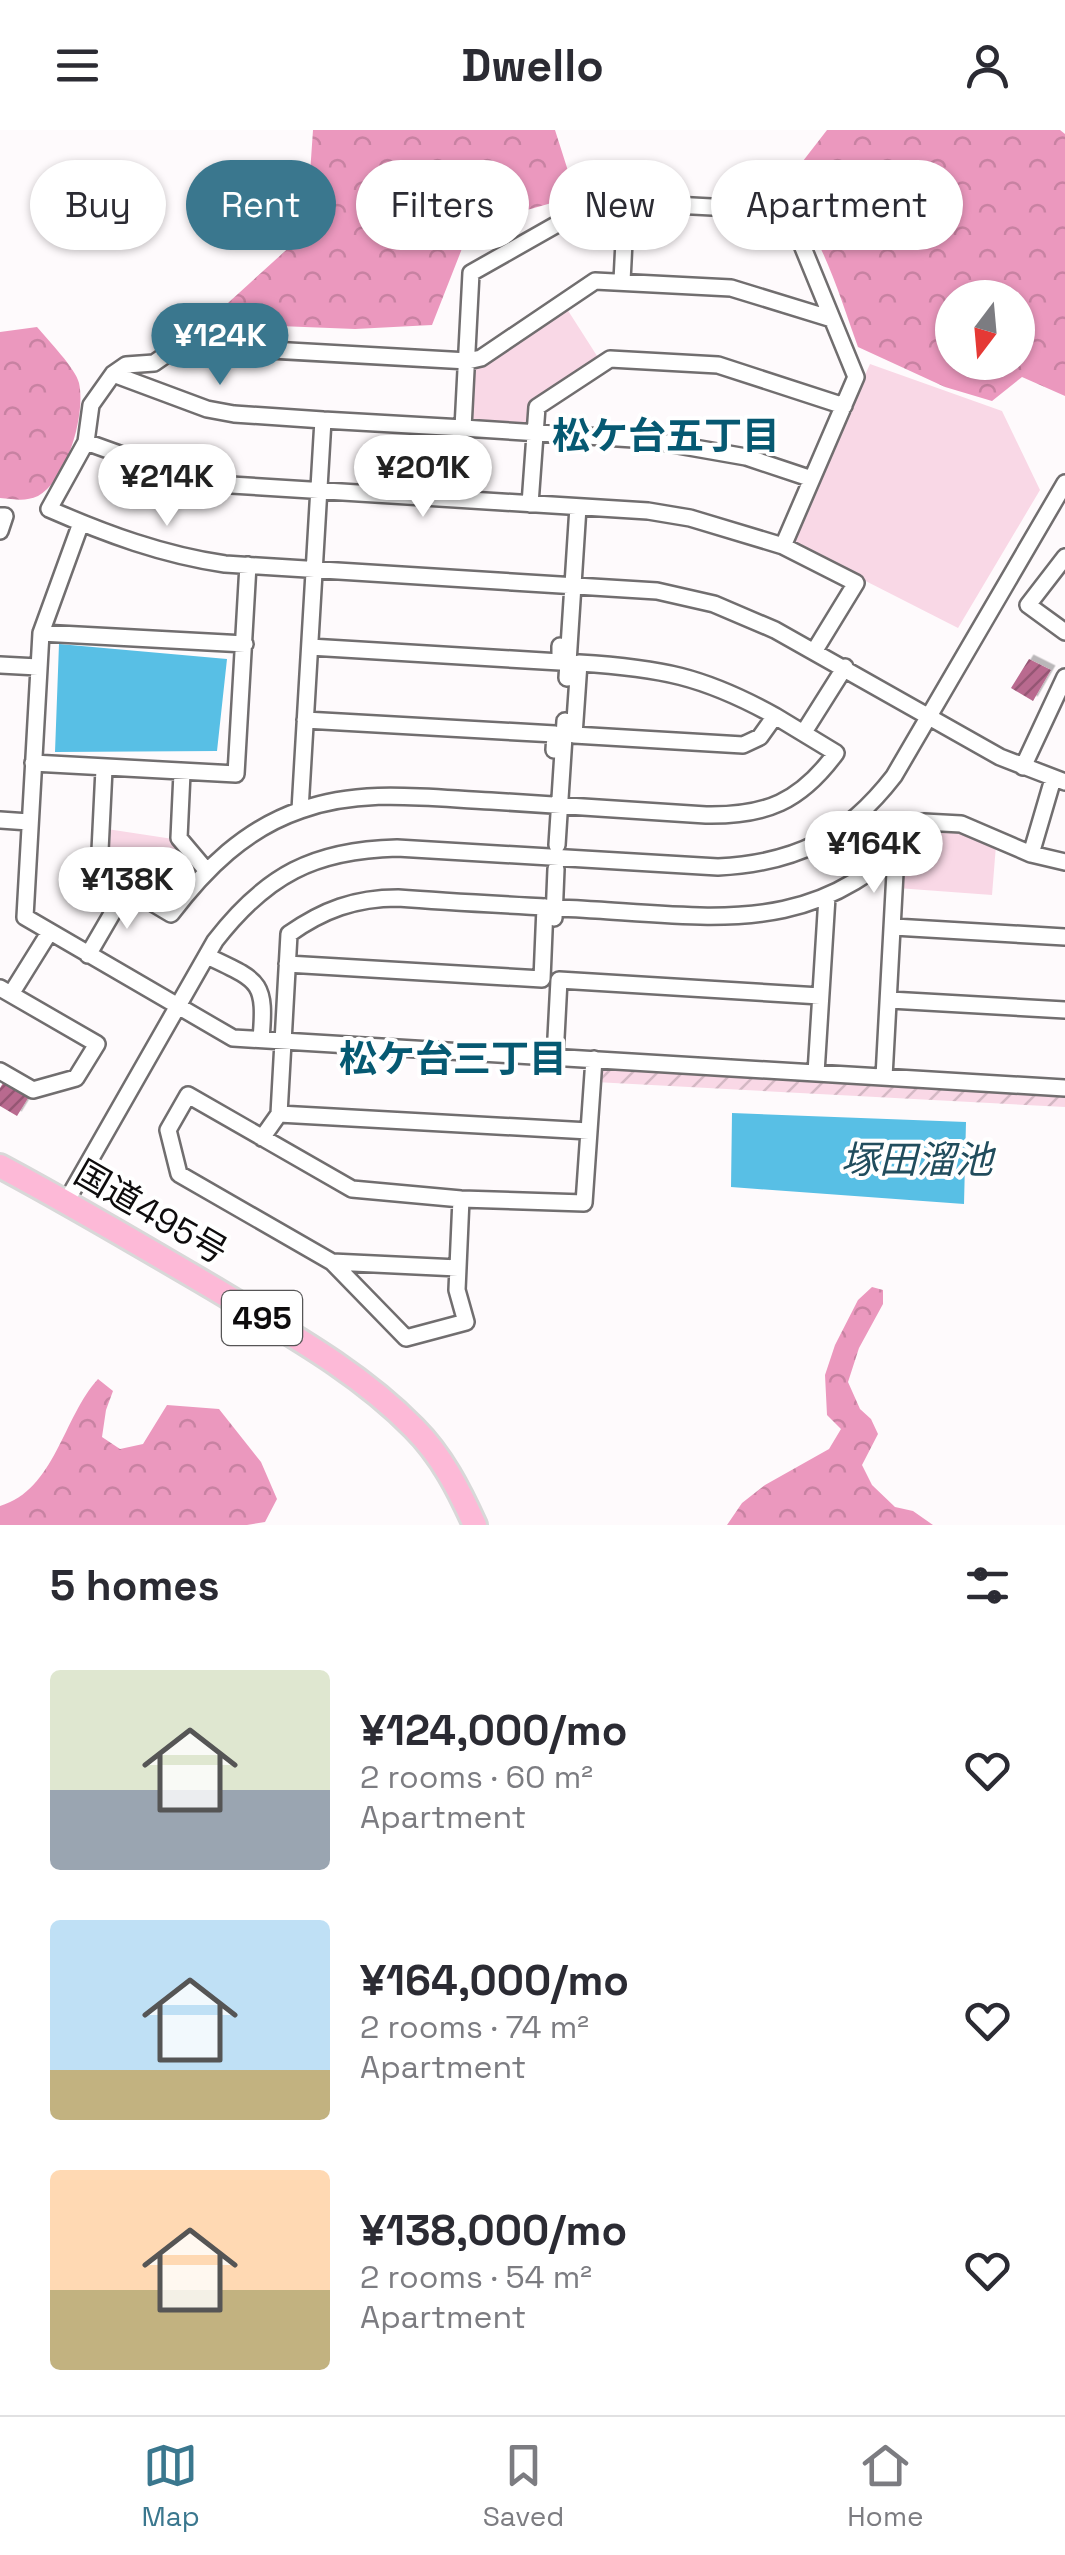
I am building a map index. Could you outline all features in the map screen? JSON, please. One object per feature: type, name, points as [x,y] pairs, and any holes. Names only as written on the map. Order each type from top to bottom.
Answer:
[{"type":"highway","name":"国道495号","points":[[0,1166],[327,1357],[416,1430],[441,1460],[474,1525]]},
{"type":"street","points":[[691,206],[788,211],[856,377],[783,546]]},
{"type":"street","points":[[463,428],[472,273],[549,229]]},
{"type":"street","points":[[622,281],[624,250]]},
{"type":"street","points":[[832,319],[731,288],[595,281],[480,358],[468,361],[180,345],[154,363],[126,365],[113,374],[90,406],[86,442],[49,508],[80,523],[179,556],[248,565],[568,584],[687,597],[740,614],[815,650],[1023,768],[1059,781],[1031,854]]},
{"type":"street","points":[[530,504],[537,407],[610,359],[718,365],[844,406]]},
{"type":"street","points":[[113,374],[207,409],[234,414],[650,440],[746,457],[812,479]]},
{"type":"street","points":[[300,810],[323,420]]},
{"type":"street","points":[[86,442],[215,484],[690,518],[783,546],[856,583],[815,650]]},
{"type":"street","points":[[66,1202],[230,922],[264,888],[312,861],[362,849],[397,848],[718,867],[792,856],[838,832],[876,799],[1065,482]]},
{"type":"street","points":[[310,646],[560,662],[578,507]]},
{"type":"street","points":[[0,516],[5,516],[0,531]]},
{"type":"street","points":[[80,523],[41,633],[25,918],[178,1007],[233,1038],[1065,1088]]},
{"type":"street","points":[[1065,557],[1028,604],[1065,632]]},
{"type":"street","points":[[33,764],[236,774],[248,565]]},
{"type":"street","points":[[556,805],[568,584]]},
{"type":"street","points":[[41,633],[244,644]]},
{"type":"street","points":[[104,769],[99,871],[171,914],[206,870],[258,830],[300,810],[370,796],[736,815],[762,810],[804,790],[836,752],[804,732],[726,690],[642,667],[579,663],[574,735],[743,745],[760,737],[774,716]]},
{"type":"street","points":[[0,664],[38,667]]},
{"type":"street","points":[[804,732],[844,667]]},
{"type":"street","points":[[1023,768],[1064,681]]},
{"type":"street","points":[[305,720],[555,734],[558,846]]},
{"type":"street","points":[[182,773],[179,838],[206,870]]},
{"type":"street","points":[[0,820],[28,822]]},
{"type":"street","points":[[262,1138],[279,1114],[289,934],[315,916],[371,898],[740,918],[799,907],[827,897],[896,854],[924,822],[961,824],[1031,854],[1065,862]]},
{"type":"street","points":[[884,1077],[896,854]]},
{"type":"street","points":[[287,964],[542,978],[556,869]]},
{"type":"street","points":[[88,955],[127,888]]},
{"type":"street","points":[[816,1073],[827,897]]},
{"type":"street","points":[[550,907],[550,1057]]},
{"type":"street","points":[[894,927],[1065,938]]},
{"type":"street","points":[[0,1071],[33,1090],[76,1078],[97,1044],[6,991],[49,932]]},
{"type":"street","points":[[207,956],[236,971],[260,990],[264,1002],[260,1040]]},
{"type":"street","points":[[550,1057],[559,980],[820,996]]},
{"type":"street","points":[[890,1000],[1065,1010]]},
{"type":"street","points":[[461,1199],[457,1290],[466,1322],[406,1338],[332,1262],[179,1174],[168,1130],[188,1095],[352,1189],[461,1199],[584,1203],[594,1059]]},
{"type":"street","points":[[279,1114],[588,1131]]},
{"type":"street","points":[[332,1262],[458,1268]]},
{"type":"green space","points":[[313,130],[555,130],[565,160],[549,160],[549,204],[529,209],[529,160],[356,160],[356,250],[461,250],[432,325],[355,329],[206,323],[286,250],[336,250],[336,160],[311,160]]},
{"type":"green space","points":[[827,130],[1060,130],[1065,134],[1065,396],[1029,380],[1035,380],[1035,280],[935,280],[935,380],[1018,380],[992,401],[945,387],[858,347],[821,250],[963,250],[963,160],[804,160]]},
{"type":"green space","points":[[37,327],[77,377],[77,428],[66,461],[48,488],[29,499],[0,498],[0,332]]},
{"type":"green space","points":[[872,1287],[883,1290],[883,1304],[859,1348],[848,1382],[860,1409],[871,1419],[878,1434],[862,1465],[872,1485],[895,1507],[913,1511],[933,1525],[727,1525],[742,1503],[765,1485],[829,1449],[841,1429],[827,1415],[825,1375],[858,1300]]},
{"type":"green space","points":[[98,1379],[113,1391],[102,1437],[120,1449],[143,1444],[167,1405],[219,1409],[261,1462],[277,1499],[265,1522],[0,1525],[0,1506],[19,1498],[34,1485]]},
{"type":"shaded area","points":[[567,309],[599,359],[532,404],[529,427],[468,424],[472,371]]},
{"type":"shaded area","points":[[870,364],[1002,411],[1040,490],[958,628],[789,542]]},
{"type":"shaded area","points":[[925,824],[960,827],[996,845],[992,895],[897,888],[898,855]]},
{"type":"shaded area","points":[[107,829],[173,839],[195,867],[172,903],[109,870],[105,863]]},
{"type":"shaded area","points":[[598,1065],[1065,1092],[1065,1107],[595,1082]]},
{"type":"water","points":[[59,644],[227,659],[217,751],[55,752]]},
{"type":"water","name":"塚田溜池","points":[[732,1113],[966,1122],[964,1204],[731,1187]]},
{"type":"building","points":[[1029,659],[1051,670],[1033,701],[1011,688]]},
{"type":"building","points":[[5,1080],[30,1095],[17,1116],[0,1106],[0,1088]]},
{"type":"district","name":"松ケ台五丁目","points":[[666,436]]},
{"type":"district","name":"松ケ台三丁目","points":[[453,1059]]}]
